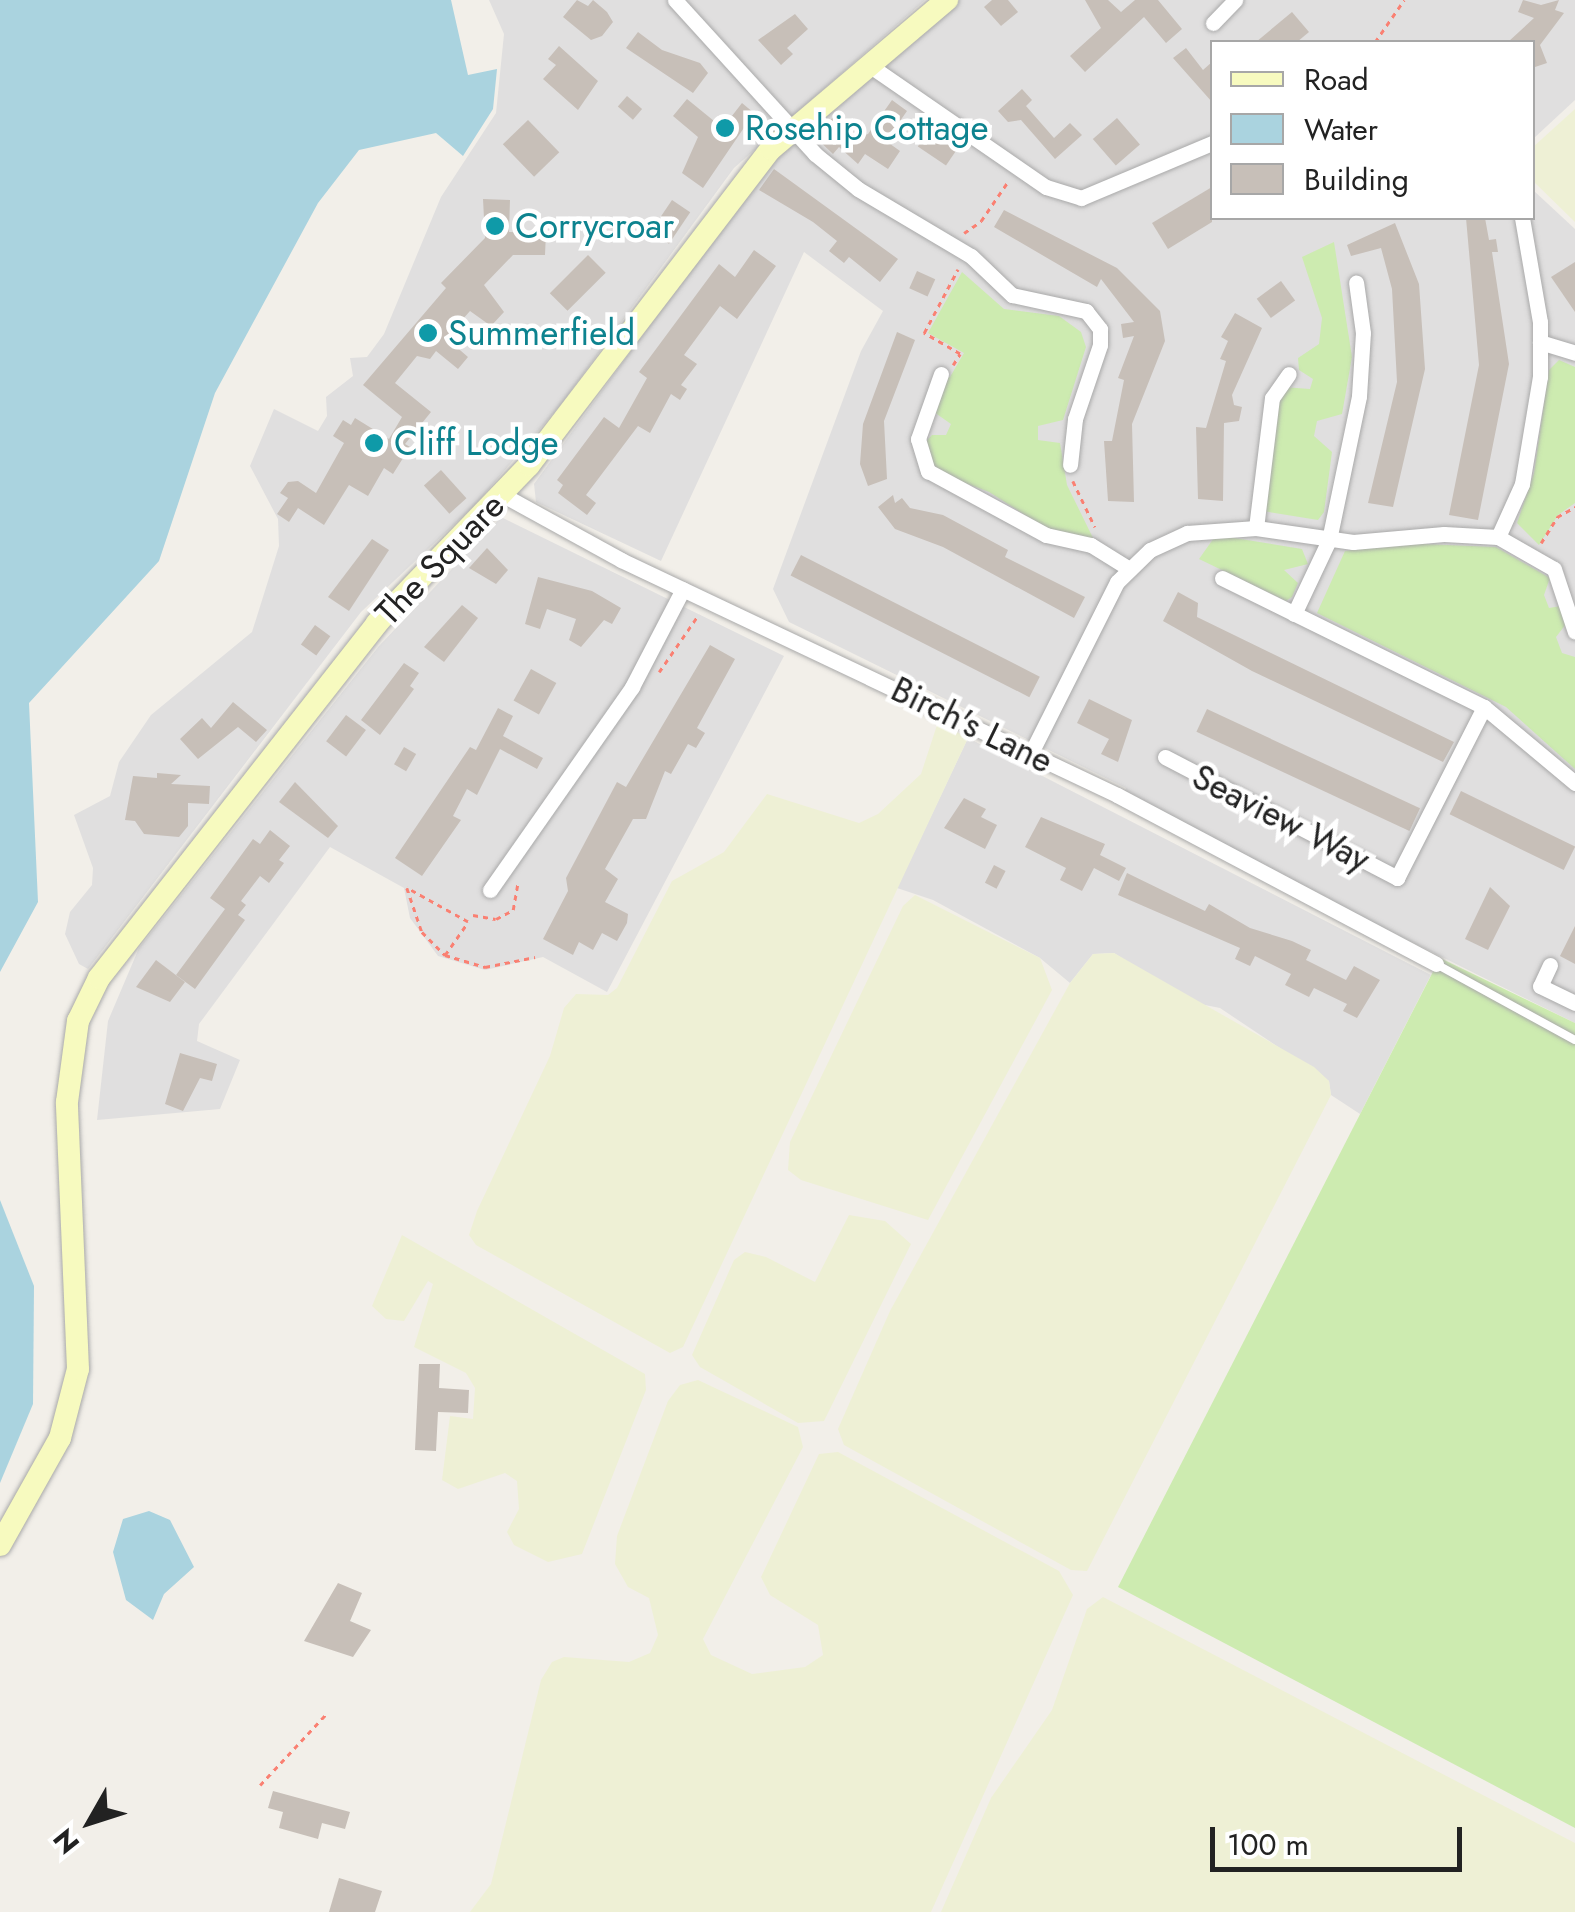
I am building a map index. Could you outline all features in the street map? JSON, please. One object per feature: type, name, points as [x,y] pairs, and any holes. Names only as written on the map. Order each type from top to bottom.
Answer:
[{"type":"main road","name":"The Square","points":[[0,1545],[40,1479],[71,1409],[78,1369],[70,1057],[78,1021],[116,955],[377,622],[503,495],[724,205],[794,128],[946,0]]},
{"type":"street","points":[[675,0],[794,128],[858,189],[950,242],[1012,295],[1040,306],[1070,304],[1086,311],[1100,329],[1070,464]]},
{"type":"street","points":[[1213,23],[1235,0]]},
{"type":"street","points":[[869,65],[1017,167],[1081,198],[1210,143]]},
{"type":"street","points":[[1498,537],[1522,484],[1536,426],[1540,342],[1522,220]]},
{"type":"street","points":[[1294,614],[1328,540],[1359,396],[1363,333],[1356,282]]},
{"type":"street","points":[[1540,342],[1575,354]]},
{"type":"street","points":[[940,374],[918,439],[928,470],[1046,535],[1102,551],[1128,568]]},
{"type":"street","points":[[1256,528],[1272,398],[1289,374]]},
{"type":"street","name":"Birch's Lane","points":[[503,495],[683,589],[1030,755],[1436,964]]},
{"type":"street","points":[[1030,755],[1128,568],[1187,533],[1256,528],[1328,540],[1498,537],[1554,570],[1575,632]]},
{"type":"street","points":[[1222,578],[1484,706],[1575,783]]},
{"type":"street","points":[[490,890],[632,687],[683,589]]},
{"type":"street","name":"Seaview Way","points":[[1166,758],[1397,878],[1484,706]]},
{"type":"street","points":[[1550,965],[1540,986],[1575,1004]]},
{"type":"lane","points":[[1436,964],[1575,1040]]},
{"type":"path","points":[[1375,40],[1404,0]]},
{"type":"path","points":[[950,242],[982,221],[1017,167]]},
{"type":"path","points":[[940,374],[960,354],[924,333],[966,254]]},
{"type":"path","points":[[1070,464],[1078,498],[1104,540],[1102,551]]},
{"type":"path","points":[[1538,548],[1557,517],[1575,507]]},
{"type":"path","points":[[445,955],[468,922],[407,888],[422,932],[445,955],[485,967],[535,957]]},
{"type":"path","points":[[260,1785],[328,1712]]},
{"type":"shaded area","points":[[489,0],[925,0],[734,168],[562,403],[476,504],[361,612],[88,969],[79,964],[65,934],[70,912],[92,885],[93,868],[74,815],[110,796],[119,762],[151,715],[252,632],[279,546],[278,519],[250,466],[274,409],[318,431],[327,416],[326,397],[353,376],[350,358],[367,357],[384,334],[441,197],[496,113],[504,34]]},
{"type":"shaded area","points":[[952,0],[1575,0],[1575,100],[1535,137],[1535,40],[1210,40],[1210,220],[1535,220],[1535,192],[1575,229],[1575,1023],[1122,798],[1126,788],[789,622],[773,589],[861,351],[883,311],[804,252],[661,561],[536,502],[534,484],[777,151]]},
{"type":"shaded area","points":[[501,517],[784,656],[607,992],[543,957],[485,970],[438,956],[410,918],[404,888],[330,847],[199,1024],[197,1041],[240,1060],[220,1109],[97,1120],[108,1021],[139,948],[379,646]]},
{"type":"shaded area","points":[[968,738],[1431,975],[1360,1114],[1331,1095],[1329,1081],[1220,1008],[1190,1002],[1114,953],[1093,954],[1070,983],[1040,958],[933,900],[897,888]]},
{"type":"green space","points":[[1575,109],[1575,222],[1535,183],[1535,145]]},
{"type":"green space","points":[[1334,242],[1352,357],[1342,414],[1317,421],[1314,436],[1332,452],[1324,512],[1318,520],[1263,511],[1273,416],[1283,387],[1310,389],[1313,379],[1299,370],[1298,358],[1319,344],[1322,318],[1302,257]]},
{"type":"green space","points":[[962,272],[1004,309],[1059,316],[1081,332],[1086,347],[1063,420],[1038,426],[1038,440],[1060,443],[1067,485],[1094,540],[1047,529],[989,492],[936,472],[923,444],[932,435],[946,435],[951,424],[931,410],[944,375],[950,377],[964,353],[928,333]]},
{"type":"green space","points":[[1559,360],[1575,367],[1575,503],[1558,515],[1539,545],[1517,523],[1534,473],[1549,370]]},
{"type":"green space","points":[[1216,535],[1302,549],[1308,564],[1284,570],[1298,583],[1292,597],[1286,601],[1199,559]]},
{"type":"green space","points":[[1399,543],[1496,547],[1550,578],[1544,595],[1549,608],[1561,606],[1566,624],[1556,637],[1562,653],[1575,657],[1575,769],[1506,707],[1317,613],[1345,551]]},
{"type":"green space","points":[[938,722],[968,738],[683,1347],[670,1353],[476,1245],[469,1235],[477,1211],[550,1056],[564,1008],[576,994],[608,995],[617,988],[672,881],[724,852],[767,794],[859,823],[878,814],[921,774]]},
{"type":"green space","points":[[915,895],[1040,958],[1052,990],[928,1220],[801,1180],[788,1170],[790,1142],[903,906]]},
{"type":"green space","points":[[1114,953],[1314,1067],[1329,1081],[1331,1095],[1087,1571],[1071,1570],[844,1445],[838,1429],[890,1311],[1070,983],[1093,954]]},
{"type":"green space","points":[[1440,958],[1575,1023],[1575,1828],[1118,1587]]},
{"type":"green space","points":[[849,1215],[885,1221],[911,1244],[824,1421],[798,1423],[700,1367],[692,1355],[734,1260],[745,1252],[766,1257],[815,1282]]},
{"type":"green space","points":[[402,1235],[645,1374],[646,1390],[582,1554],[548,1562],[514,1545],[507,1532],[519,1509],[517,1481],[505,1473],[458,1489],[442,1480],[450,1416],[473,1419],[475,1388],[466,1373],[414,1347],[433,1284],[428,1281],[404,1321],[386,1319],[372,1306]]},
{"type":"green space","points":[[698,1380],[798,1427],[803,1447],[703,1639],[711,1655],[752,1674],[805,1667],[823,1655],[818,1625],[770,1595],[761,1577],[819,1454],[838,1452],[1059,1571],[1073,1595],[931,1912],[470,1912],[491,1884],[541,1680],[552,1662],[564,1657],[629,1662],[650,1653],[658,1635],[649,1598],[628,1587],[615,1564],[617,1536],[668,1401],[680,1385]]},
{"type":"green space","points":[[1103,1597],[1575,1843],[1575,1912],[941,1912],[991,1798],[1052,1710],[1087,1609]]},
{"type":"water","points":[[0,0],[451,0],[468,75],[497,69],[493,109],[463,156],[436,133],[359,150],[318,203],[215,393],[159,561],[29,703],[38,902],[0,972]]},
{"type":"water","points":[[0,1200],[34,1286],[33,1404],[0,1483]]},
{"type":"water","points":[[149,1511],[170,1520],[194,1567],[164,1594],[153,1620],[126,1600],[113,1552],[123,1519]]},
{"type":"building","points":[[577,0],[588,6],[593,0],[607,12],[613,22],[602,36],[591,40],[563,17]]},
{"type":"building","points":[[992,0],[1008,0],[1018,12],[1001,26],[984,7]]},
{"type":"building","points":[[1085,0],[1108,0],[1121,12],[1135,0],[1158,0],[1182,29],[1166,43],[1144,17],[1085,72],[1070,56],[1101,28]]},
{"type":"building","points":[[1523,0],[1541,5],[1559,0],[1555,10],[1564,13],[1540,45],[1547,63],[1535,67],[1535,40],[1510,40],[1534,18],[1518,12]]},
{"type":"building","points":[[1292,12],[1309,32],[1299,40],[1258,40]]},
{"type":"building","points":[[795,14],[808,29],[787,48],[793,54],[781,65],[758,40]]},
{"type":"building","points":[[638,32],[662,50],[700,63],[708,73],[693,93],[626,48]]},
{"type":"building","points":[[559,46],[598,81],[578,110],[543,79],[556,65],[548,59]]},
{"type":"building","points":[[1186,48],[1203,70],[1210,64],[1210,100],[1173,58]]},
{"type":"building","points":[[1022,89],[1032,100],[1026,106],[1054,138],[1070,123],[1082,135],[1055,159],[1021,120],[1008,122],[998,111]]},
{"type":"building","points":[[627,96],[642,109],[633,120],[618,107]]},
{"type":"building","points":[[687,99],[714,121],[719,115],[728,121],[742,103],[754,113],[703,188],[682,173],[698,137],[673,116]]},
{"type":"building","points":[[892,100],[907,111],[886,141],[900,151],[888,169],[865,154],[858,164],[839,147],[833,154],[815,137],[835,115],[858,137],[868,134]]},
{"type":"building","points":[[1117,118],[1140,144],[1116,165],[1093,139]]},
{"type":"building","points":[[528,120],[559,152],[534,177],[503,144]]},
{"type":"building","points":[[929,130],[957,149],[946,166],[918,147]]},
{"type":"building","points":[[774,169],[898,259],[880,282],[849,257],[844,263],[829,251],[837,241],[813,222],[759,190]]},
{"type":"building","points":[[1210,188],[1212,222],[1168,249],[1152,223]]},
{"type":"building","points":[[483,199],[510,200],[509,232],[546,233],[545,255],[513,255],[484,285],[504,312],[491,326],[470,311],[446,338],[468,357],[458,369],[436,351],[430,359],[417,356],[395,383],[431,412],[405,444],[410,447],[393,474],[384,468],[368,496],[349,485],[324,525],[298,508],[289,522],[277,514],[288,498],[280,493],[288,482],[298,481],[316,493],[344,443],[333,436],[343,420],[351,425],[355,418],[389,439],[402,417],[363,385],[446,288],[441,283],[485,238]]},
{"type":"building","points":[[672,200],[690,212],[669,244],[651,232]]},
{"type":"building","points":[[1004,210],[1117,268],[1160,311],[1165,341],[1132,424],[1134,502],[1108,501],[1104,441],[1112,441],[1124,380],[1118,378],[1134,336],[1123,338],[1121,324],[1134,322],[1101,279],[1097,287],[994,227]]},
{"type":"building","points":[[1466,220],[1485,220],[1489,240],[1496,239],[1498,252],[1492,252],[1509,364],[1478,520],[1449,515],[1479,365]]},
{"type":"building","points":[[1395,223],[1419,284],[1425,369],[1393,507],[1368,503],[1397,382],[1392,289],[1381,248],[1351,256],[1347,245]]},
{"type":"building","points":[[754,250],[776,266],[737,319],[720,306],[684,355],[697,364],[681,385],[687,389],[680,400],[671,394],[650,433],[638,426],[586,495],[596,503],[587,515],[558,493],[563,485],[557,480],[604,417],[619,428],[647,378],[639,372],[719,264],[735,277]]},
{"type":"building","points":[[588,255],[606,273],[567,311],[550,293]]},
{"type":"building","points":[[1575,262],[1575,312],[1551,277]]},
{"type":"building","points":[[917,271],[935,279],[928,296],[909,288]]},
{"type":"building","points":[[1281,281],[1295,300],[1271,318],[1257,299]]},
{"type":"building","points":[[1235,313],[1262,328],[1232,395],[1234,405],[1242,407],[1239,421],[1224,423],[1223,501],[1198,499],[1196,427],[1206,428],[1226,361],[1220,359],[1228,341],[1221,337]]},
{"type":"building","points":[[897,332],[915,340],[884,421],[887,479],[868,486],[860,464],[863,424]]},
{"type":"building","points":[[441,470],[466,498],[449,514],[424,485]]},
{"type":"building","points":[[893,495],[895,503],[902,498],[910,508],[943,515],[1008,550],[1005,557],[1085,597],[1074,618],[943,547],[895,529],[878,507]]},
{"type":"building","points":[[372,539],[389,550],[349,611],[328,597]]},
{"type":"building","points":[[487,548],[508,570],[496,584],[469,568]]},
{"type":"building","points":[[801,555],[1040,677],[1029,697],[791,575]]},
{"type":"building","points":[[538,577],[592,591],[621,608],[612,624],[604,620],[581,647],[569,640],[576,619],[547,609],[540,629],[525,624]]},
{"type":"building","points":[[1178,592],[1198,603],[1197,617],[1454,742],[1443,762],[1252,671],[1163,621]]},
{"type":"building","points":[[462,605],[478,618],[444,662],[424,647]]},
{"type":"building","points":[[315,625],[330,636],[316,656],[301,644]]},
{"type":"building","points":[[710,645],[735,659],[697,728],[705,733],[696,748],[688,744],[671,774],[665,771],[646,819],[633,819],[605,869],[618,879],[605,902],[628,914],[627,923],[617,941],[602,933],[593,950],[579,942],[573,955],[543,939],[568,891],[566,878],[617,782],[626,787]]},
{"type":"building","points":[[404,663],[419,673],[410,686],[414,689],[380,735],[361,720]]},
{"type":"building","points":[[531,669],[556,683],[539,715],[514,700]]},
{"type":"building","points":[[1089,699],[1132,720],[1118,762],[1101,754],[1109,739],[1077,723]]},
{"type":"building","points":[[233,702],[267,730],[256,742],[238,727],[198,759],[180,739],[202,718],[211,728]]},
{"type":"building","points":[[498,708],[513,716],[503,736],[543,758],[537,769],[500,749],[477,795],[467,789],[453,816],[461,820],[422,876],[395,858],[470,747],[476,750]]},
{"type":"building","points":[[1207,709],[1420,808],[1409,831],[1196,732]]},
{"type":"building","points":[[346,715],[366,730],[346,756],[326,741]]},
{"type":"building","points":[[404,747],[416,754],[406,771],[394,764]]},
{"type":"building","points":[[157,773],[181,775],[171,784],[210,786],[209,804],[188,803],[188,826],[179,837],[144,834],[135,821],[125,820],[133,776],[157,778]]},
{"type":"building","points":[[295,782],[338,826],[328,838],[279,802]]},
{"type":"building","points":[[1461,791],[1575,847],[1564,870],[1450,814]]},
{"type":"building","points":[[964,798],[986,809],[981,817],[997,825],[985,849],[944,828]]},
{"type":"building","points":[[1041,817],[1105,844],[1100,855],[1126,868],[1119,881],[1094,868],[1082,891],[1060,880],[1066,868],[1025,847]]},
{"type":"building","points":[[270,830],[290,846],[279,860],[284,863],[269,883],[260,876],[241,901],[246,905],[238,915],[245,920],[195,989],[176,975],[225,909],[210,898],[253,839],[260,844]]},
{"type":"building","points":[[994,865],[1006,871],[997,889],[985,883]]},
{"type":"building","points":[[1127,873],[1205,911],[1209,904],[1250,928],[1311,950],[1306,960],[1346,980],[1354,966],[1380,980],[1357,1018],[1343,1011],[1347,1004],[1314,988],[1309,997],[1285,985],[1291,974],[1255,956],[1250,966],[1235,959],[1240,948],[1118,895]]},
{"type":"building","points":[[1490,887],[1510,906],[1488,950],[1465,939]]},
{"type":"building","points":[[1575,926],[1575,964],[1560,956]]},
{"type":"building","points":[[156,960],[185,982],[170,1002],[136,987]]},
{"type":"building","points":[[180,1053],[217,1064],[212,1081],[200,1078],[183,1111],[165,1104]]},
{"type":"building","points":[[419,1364],[440,1364],[439,1388],[469,1390],[468,1413],[438,1412],[436,1451],[415,1450]]},
{"type":"building","points":[[338,1583],[362,1593],[350,1621],[371,1630],[353,1657],[304,1641]]},
{"type":"building","points":[[273,1791],[350,1812],[345,1829],[322,1823],[318,1839],[279,1828],[283,1812],[268,1808]]},
{"type":"building","points":[[339,1878],[382,1891],[375,1912],[329,1912]]},
{"type":"place","name":"Rosehip Cottage","points":[[725,128]]},
{"type":"place","name":"Corrycroar","points":[[495,226]]},
{"type":"place","name":"Summerfield","points":[[428,333]]},
{"type":"place","name":"Cliff Lodge","points":[[374,443]]}]
